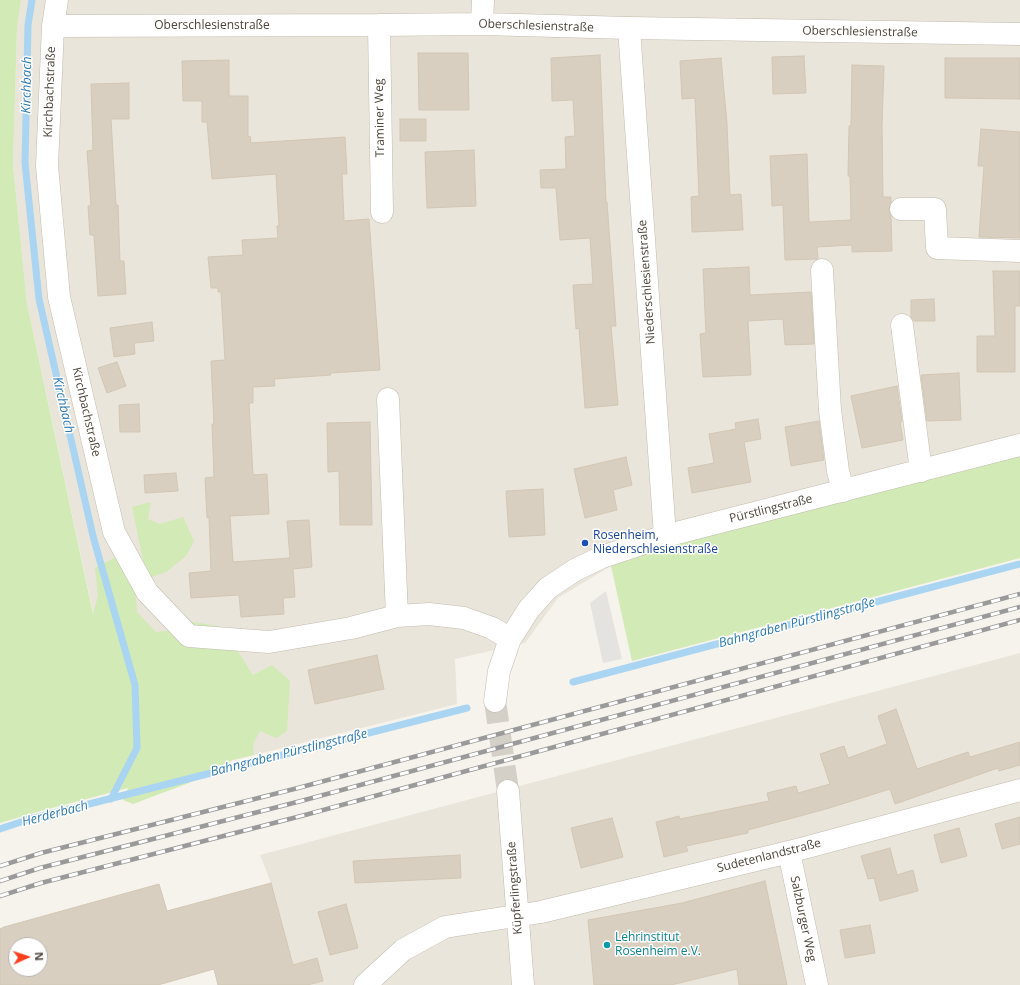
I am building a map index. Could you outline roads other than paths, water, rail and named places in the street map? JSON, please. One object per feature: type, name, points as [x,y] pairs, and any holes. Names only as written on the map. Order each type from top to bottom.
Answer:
[{"type":"street","name":"Kirchbachstraße","points":[[57,0],[52,26],[47,166],[59,297],[114,532],[147,592],[189,636],[269,642],[352,628],[397,616]]},
{"type":"street","points":[[482,24],[483,0]]},
{"type":"street","name":"Oberschlesienstraße","points":[[52,26],[482,24],[629,28],[1020,34]]},
{"type":"street","name":"Traminer Weg","points":[[379,25],[382,212]]},
{"type":"street","name":"Niederschlesienstraße","points":[[629,28],[665,536]]},
{"type":"street","points":[[901,209],[935,209],[937,248],[1020,251]]},
{"type":"street","points":[[822,270],[830,410],[838,471],[843,490]]},
{"type":"street","points":[[902,325],[921,471]]},
{"type":"street","points":[[388,399],[397,616],[429,614],[464,618],[492,628],[510,638],[499,671],[495,702]]},
{"type":"street","name":"Pürstlingstraße","points":[[510,638],[529,609],[548,588],[575,570],[602,557],[665,536],[1020,445]]},
{"type":"street","name":"Sudetenlandstraße","points":[[365,985],[403,950],[445,927],[549,910],[788,852],[1020,790]]},
{"type":"street","name":"Küpferlingstraße","points":[[508,791],[523,985]]},
{"type":"street","name":"Salzburger Weg","points":[[788,852],[816,985]]},
{"type":"waterway","name":"Kirchbach","points":[[32,0],[28,25],[25,163],[39,299],[93,536],[135,685],[137,748],[111,799]]},
{"type":"waterway","name":"Bahngraben Pürstlingstraße","points":[[573,682],[1020,564]]},
{"type":"waterway","name":"Bahngraben Pürstlingstraße","points":[[0,829],[30,819],[467,708]]},
{"type":"tunnel","points":[[495,701],[508,791]]},
{"type":"railway","points":[[0,866],[41,853],[298,788],[1020,594]]},
{"type":"railway","points":[[0,881],[40,868],[301,801],[1020,607]]},
{"type":"railway","points":[[0,896],[41,883],[305,815],[1020,620]]},
{"type":"place","name":"Rosenheim, Niederschlesienstraße","points":[[585,543]]},
{"type":"place","name":"Lehrinstitut Rosenheim e.V.","points":[[607,945]]},
{"type":"water label","name":"Herderbach","points":[[55,814]]}]
